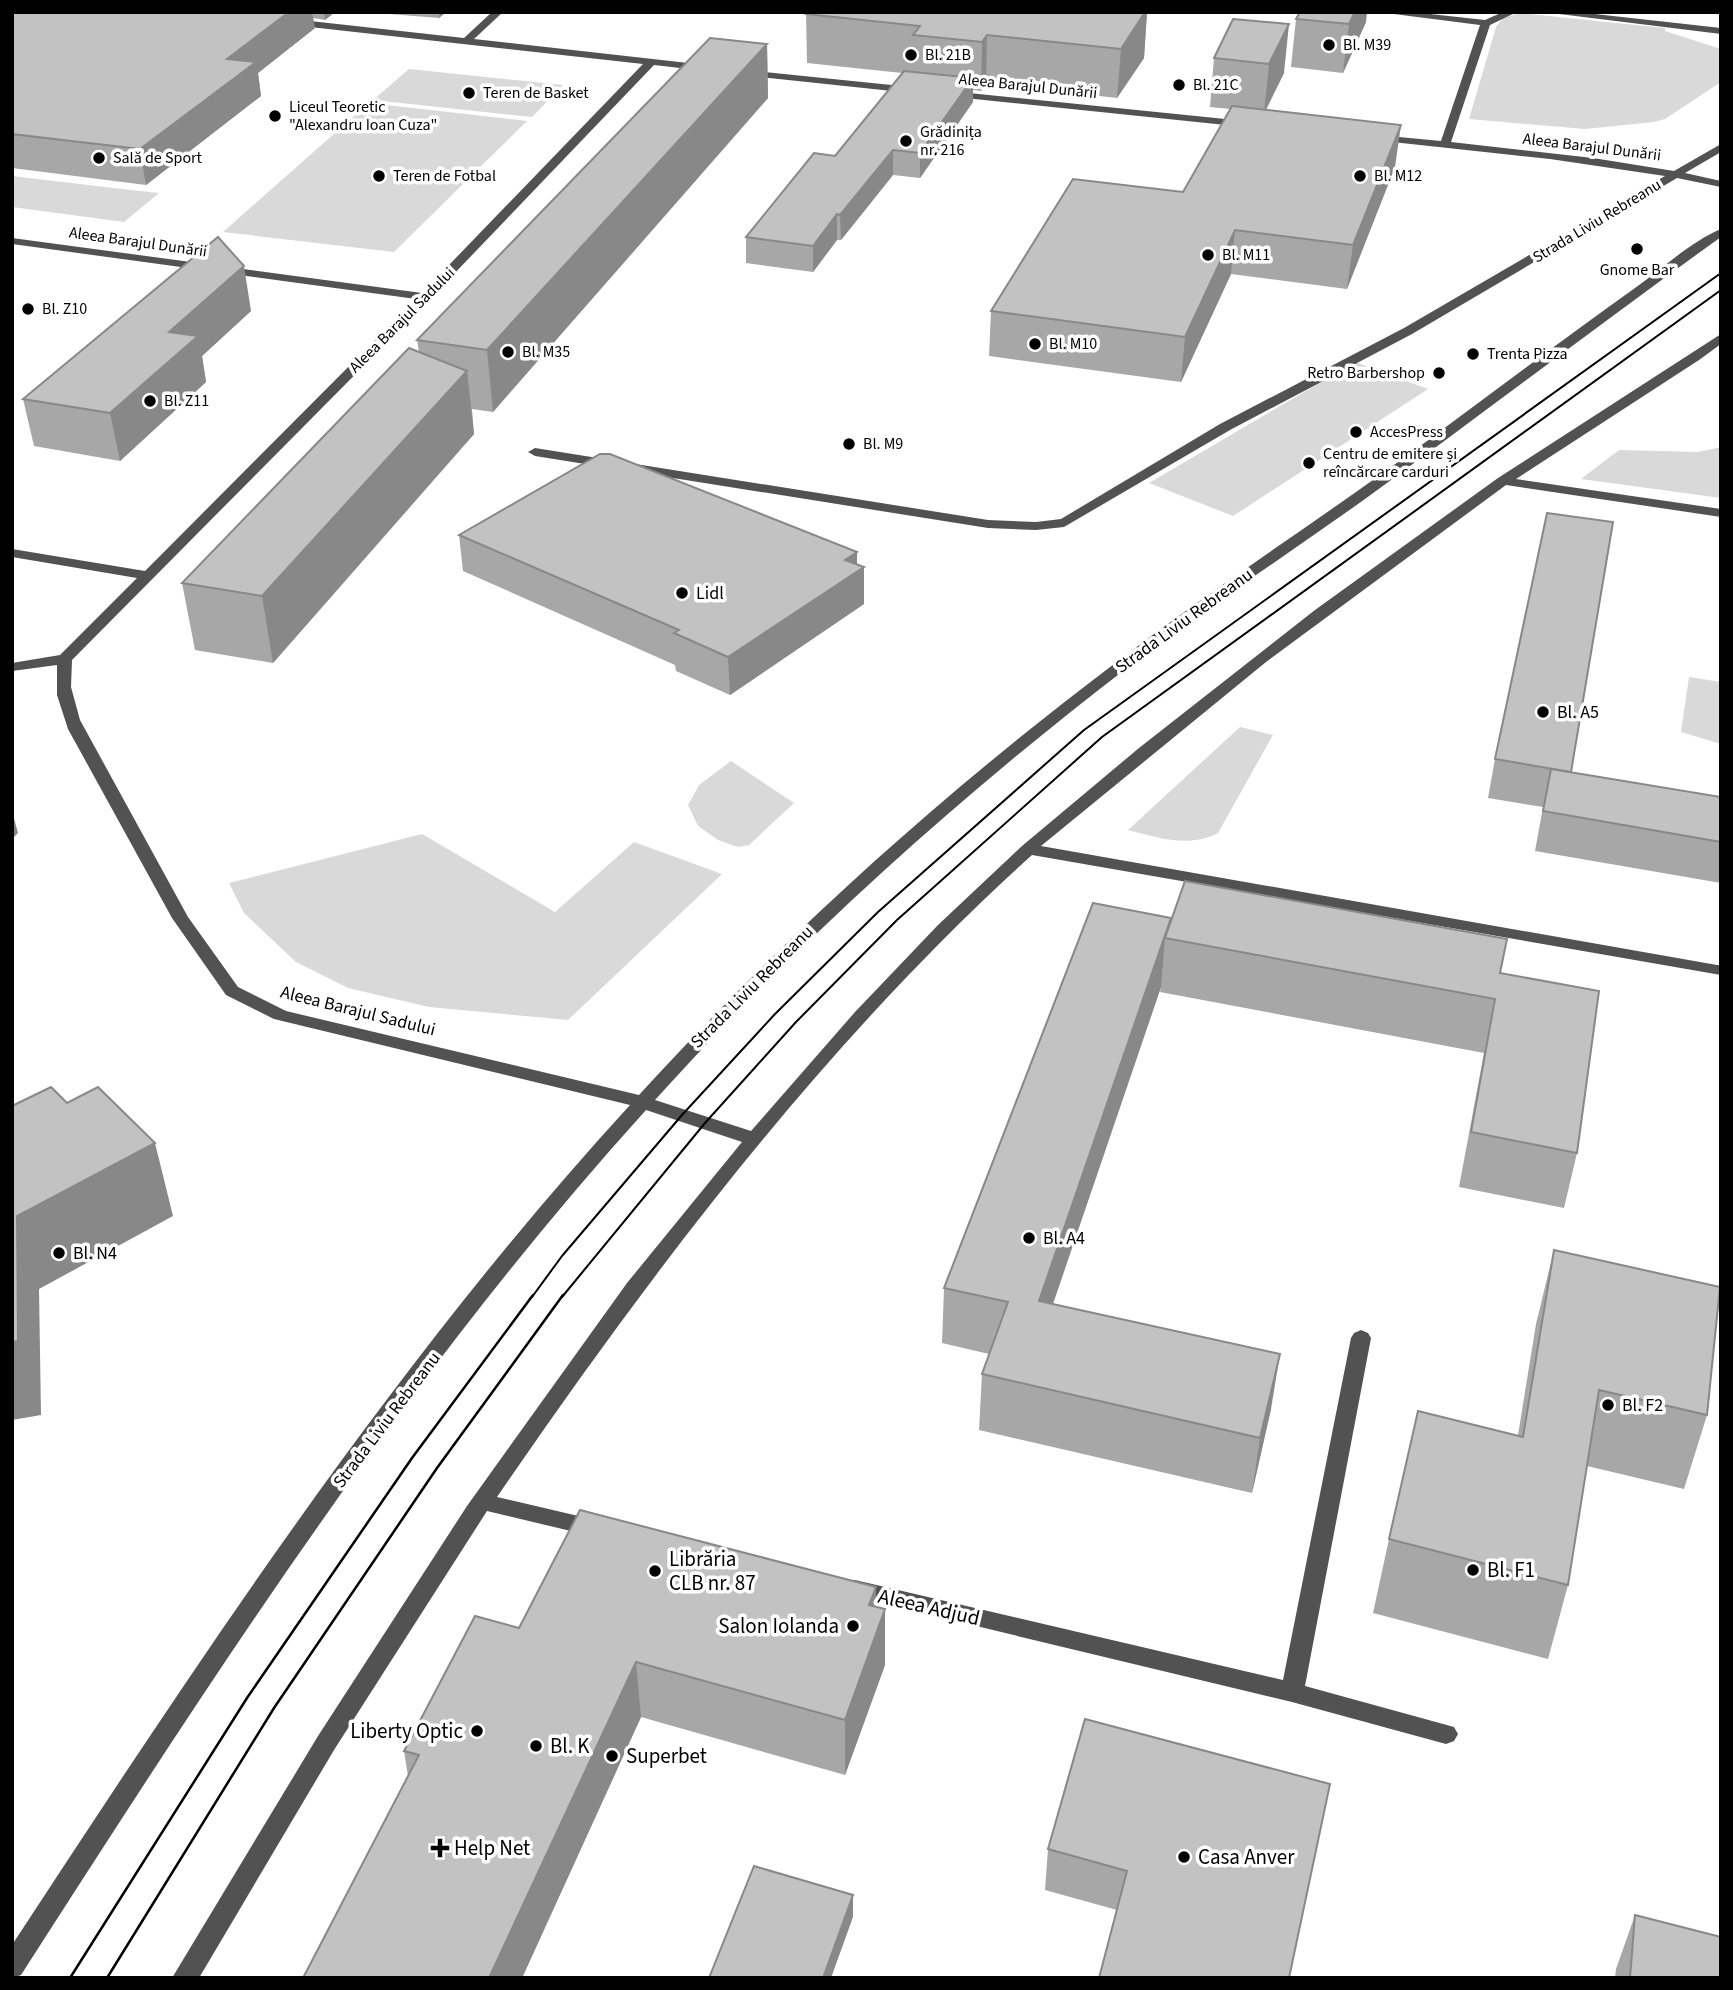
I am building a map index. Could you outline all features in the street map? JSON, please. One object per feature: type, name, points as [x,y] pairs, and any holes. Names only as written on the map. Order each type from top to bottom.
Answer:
[{"type":"street","points":[[465,42],[498,12]]},
{"type":"street","points":[[1383,12],[1486,23],[1512,12]]},
{"type":"street","points":[[1548,12],[1721,31]]},
{"type":"street","points":[[274,20],[718,70]]},
{"type":"street","points":[[1446,145],[1486,23]]},
{"type":"street","name":"Aleea Barajul Sadului","points":[[652,62],[425,297],[65,659],[61,683],[64,704],[76,729],[180,918],[232,991],[280,1015],[642,1102],[753,1139]]},
{"type":"street","points":[[731,71],[930,92]]},
{"type":"street","name":"Aleea Barajul Dunării","points":[[943,93],[1254,125]]},
{"type":"street","name":"Aleea Barajul Dunării","points":[[1363,137],[1676,173],[1721,184]]},
{"type":"street","name":"Strada Liviu Rebreanu","points":[[535,452],[988,524],[1036,526],[1063,523],[1225,427],[1408,331],[1556,247],[1721,146]]},
{"type":"street","name":"Strada Liviu Rebreanu","points":[[12,1967],[199,1681],[368,1443],[504,1266],[642,1102],[757,981],[836,903],[1029,737],[1223,590],[1361,496],[1590,323],[1721,232]]},
{"type":"street","name":"Aleea Barajul Dunării","points":[[12,241],[425,297]]},
{"type":"street","points":[[185,1978],[333,1732],[483,1502],[638,1283],[753,1139],[877,998],[957,916],[1028,849],[1151,746],[1282,643],[1503,481],[1688,363],[1721,338]]},
{"type":"street","points":[[1503,481],[1721,513]]},
{"type":"street","points":[[12,553],[149,576]]},
{"type":"street","points":[[12,667],[65,659]]},
{"type":"street","points":[[1028,849],[1717,971]]},
{"type":"street","points":[[1292,1692],[1361,1338]]},
{"type":"street","points":[[483,1502],[620,1534]]},
{"type":"street","name":"Aleea Adjud","points":[[838,1585],[1292,1692],[1446,1734]]},
{"type":"shaded area","points":[[1520,13],[1665,28],[1665,31],[1721,49],[1721,82],[1665,119],[1654,122],[1585,129],[1469,119],[1496,27],[1503,18]]},
{"type":"shaded area","name":"Teren de Basket","points":[[409,69],[563,85],[532,117],[373,100]]},
{"type":"shaded area","name":"Teren de Fotbal","points":[[369,103],[527,121],[394,252],[223,232]]},
{"type":"shaded area","points":[[12,176],[159,193],[124,222],[12,207]]},
{"type":"shaded area","points":[[1355,362],[1428,389],[1233,516],[1149,483]]},
{"type":"shaded area","points":[[1721,447],[1721,498],[1581,479],[1619,450],[1698,452]]},
{"type":"shaded area","points":[[1689,677],[1721,682],[1721,744],[1681,732]]},
{"type":"shaded area","points":[[1240,727],[1273,735],[1218,833],[1207,838],[1185,841],[1128,830]]},
{"type":"shaded area","points":[[731,761],[794,803],[749,845],[738,847],[718,840],[698,826],[688,805],[699,785]]},
{"type":"shaded area","points":[[422,834],[555,912],[634,842],[722,874],[568,1020],[429,1007],[348,988],[296,962],[244,913],[229,883]]},
{"type":"building","points":[[12,12],[289,12],[227,59],[256,62],[140,149],[12,134]]},
{"type":"building","points":[[1145,12],[1121,49],[987,35],[982,42],[913,35],[920,26],[806,14]]},
{"type":"building","points":[[1300,12],[1355,12],[1349,24],[1296,19]]},
{"type":"building","points":[[1233,19],[1289,24],[1269,64],[1214,58]]},
{"type":"building","points":[[710,38],[767,44],[487,350],[417,340]]},
{"type":"building","points":[[904,71],[973,78],[920,153],[893,150],[813,246],[746,237],[814,153],[835,156]]},
{"type":"building","points":[[1232,106],[1401,125],[1353,245],[1235,230],[1185,337],[991,311],[1073,179],[1183,192]]},
{"type":"building","points":[[218,237],[244,266],[169,332],[198,336],[110,413],[23,399]]},
{"type":"building","points":[[409,348],[467,371],[262,596],[182,583]]},
{"type":"building","name":"Lidl","points":[[600,454],[610,454],[857,552],[845,560],[864,567],[728,657],[674,633],[679,630],[459,535]]},
{"type":"building","points":[[1547,513],[1613,522],[1571,772],[1495,759]]},
{"type":"building","points":[[1551,769],[1721,797],[1721,842],[1543,811]]},
{"type":"building","points":[[1185,881],[1507,939],[1500,973],[1599,991],[1577,1153],[1471,1132],[1495,999],[1165,938]]},
{"type":"building","points":[[1093,903],[1171,918],[1039,1301],[1280,1354],[1260,1438],[982,1374],[1008,1302],[944,1288]]},
{"type":"building","points":[[51,1087],[67,1103],[98,1087],[155,1143],[17,1216],[18,1341],[12,1342],[12,1106]]},
{"type":"building","points":[[1554,1250],[1720,1287],[1707,1415],[1599,1390],[1568,1585],[1389,1539],[1418,1411],[1523,1437]]},
{"type":"building","name":"Bl. K","points":[[580,1510],[876,1587],[869,1605],[885,1609],[845,1720],[636,1662],[489,1978],[303,1978],[419,1755],[404,1751],[475,1616],[519,1628]]},
{"type":"building","name":"Casa Anver","points":[[1085,1719],[1330,1784],[1289,1978],[1099,1978],[1127,1871],[1048,1849]]},
{"type":"building","points":[[754,1866],[853,1895],[823,1978],[709,1978]]},
{"type":"building","points":[[1635,1915],[1721,1937],[1721,1978],[1630,1978]]},
{"type":"tram line","points":[[532,1297],[562,1256],[682,1115],[775,1014],[878,912],[1084,730],[1721,273]]},
{"type":"tram line","points":[[562,1297],[705,1123],[796,1022],[897,920],[1102,737],[1721,290]]},
{"type":"tram line","points":[[70,1978],[247,1698],[412,1458],[533,1295]]},
{"type":"tram line","points":[[107,1978],[274,1708],[437,1468],[563,1295]]},
{"type":"place","name":"Bl. M39","points":[[1329,45]]},
{"type":"place","name":"Bl. 21B","points":[[911,55]]},
{"type":"place","name":"Bl. 21C","points":[[1179,85]]},
{"type":"place","name":"Teren de Basket","points":[[469,93]]},
{"type":"place","name":"Liceul Teoretic \"Alexandru Ioan Cuza\"","points":[[275,116]]},
{"type":"place","name":"Grădinița nr. 216","points":[[906,141]]},
{"type":"place","name":"Sală de Sport","points":[[99,158]]},
{"type":"place","name":"Teren de Fotbal","points":[[379,176]]},
{"type":"place","name":"Bl. M12","points":[[1360,176]]},
{"type":"place","name":"Gnome Bar","points":[[1637,249]]},
{"type":"place","name":"Bl. M11","points":[[1208,255]]},
{"type":"place","name":"Bl. Z10","points":[[28,309]]},
{"type":"place","name":"Bl. M10","points":[[1035,344]]},
{"type":"place","name":"Bl. M35","points":[[508,352]]},
{"type":"place","name":"Trenta Pizza","points":[[1473,354]]},
{"type":"place","name":"Retro Barbershop","points":[[1439,373]]},
{"type":"place","name":"Bl. Z11","points":[[150,401]]},
{"type":"place","name":"AccesPress","points":[[1356,432]]},
{"type":"place","name":"Bl. M9","points":[[849,444]]},
{"type":"place","name":"Centru de emitere și reîncărcare carduri","points":[[1309,463]]},
{"type":"place","name":"Lidl","points":[[682,593]]},
{"type":"place","name":"Bl. A5","points":[[1543,712]]},
{"type":"place","name":"Bl. A4","points":[[1029,1238]]},
{"type":"place","name":"Bl. N4","points":[[59,1253]]},
{"type":"place","name":"Bl. F2","points":[[1608,1405]]},
{"type":"place","name":"Bl. F1","points":[[1473,1570]]},
{"type":"place","name":"Librăria CLB nr. 87","points":[[655,1571]]},
{"type":"place","name":"Salon Iolanda","points":[[853,1626]]},
{"type":"place","name":"Liberty Optic","points":[[477,1731]]},
{"type":"place","name":"Bl. K","points":[[536,1746]]},
{"type":"place","name":"Superbet","points":[[612,1756]]},
{"type":"place","name":"Help Net","points":[[440,1848]]},
{"type":"place","name":"Casa Anver","points":[[1184,1857]]}]
